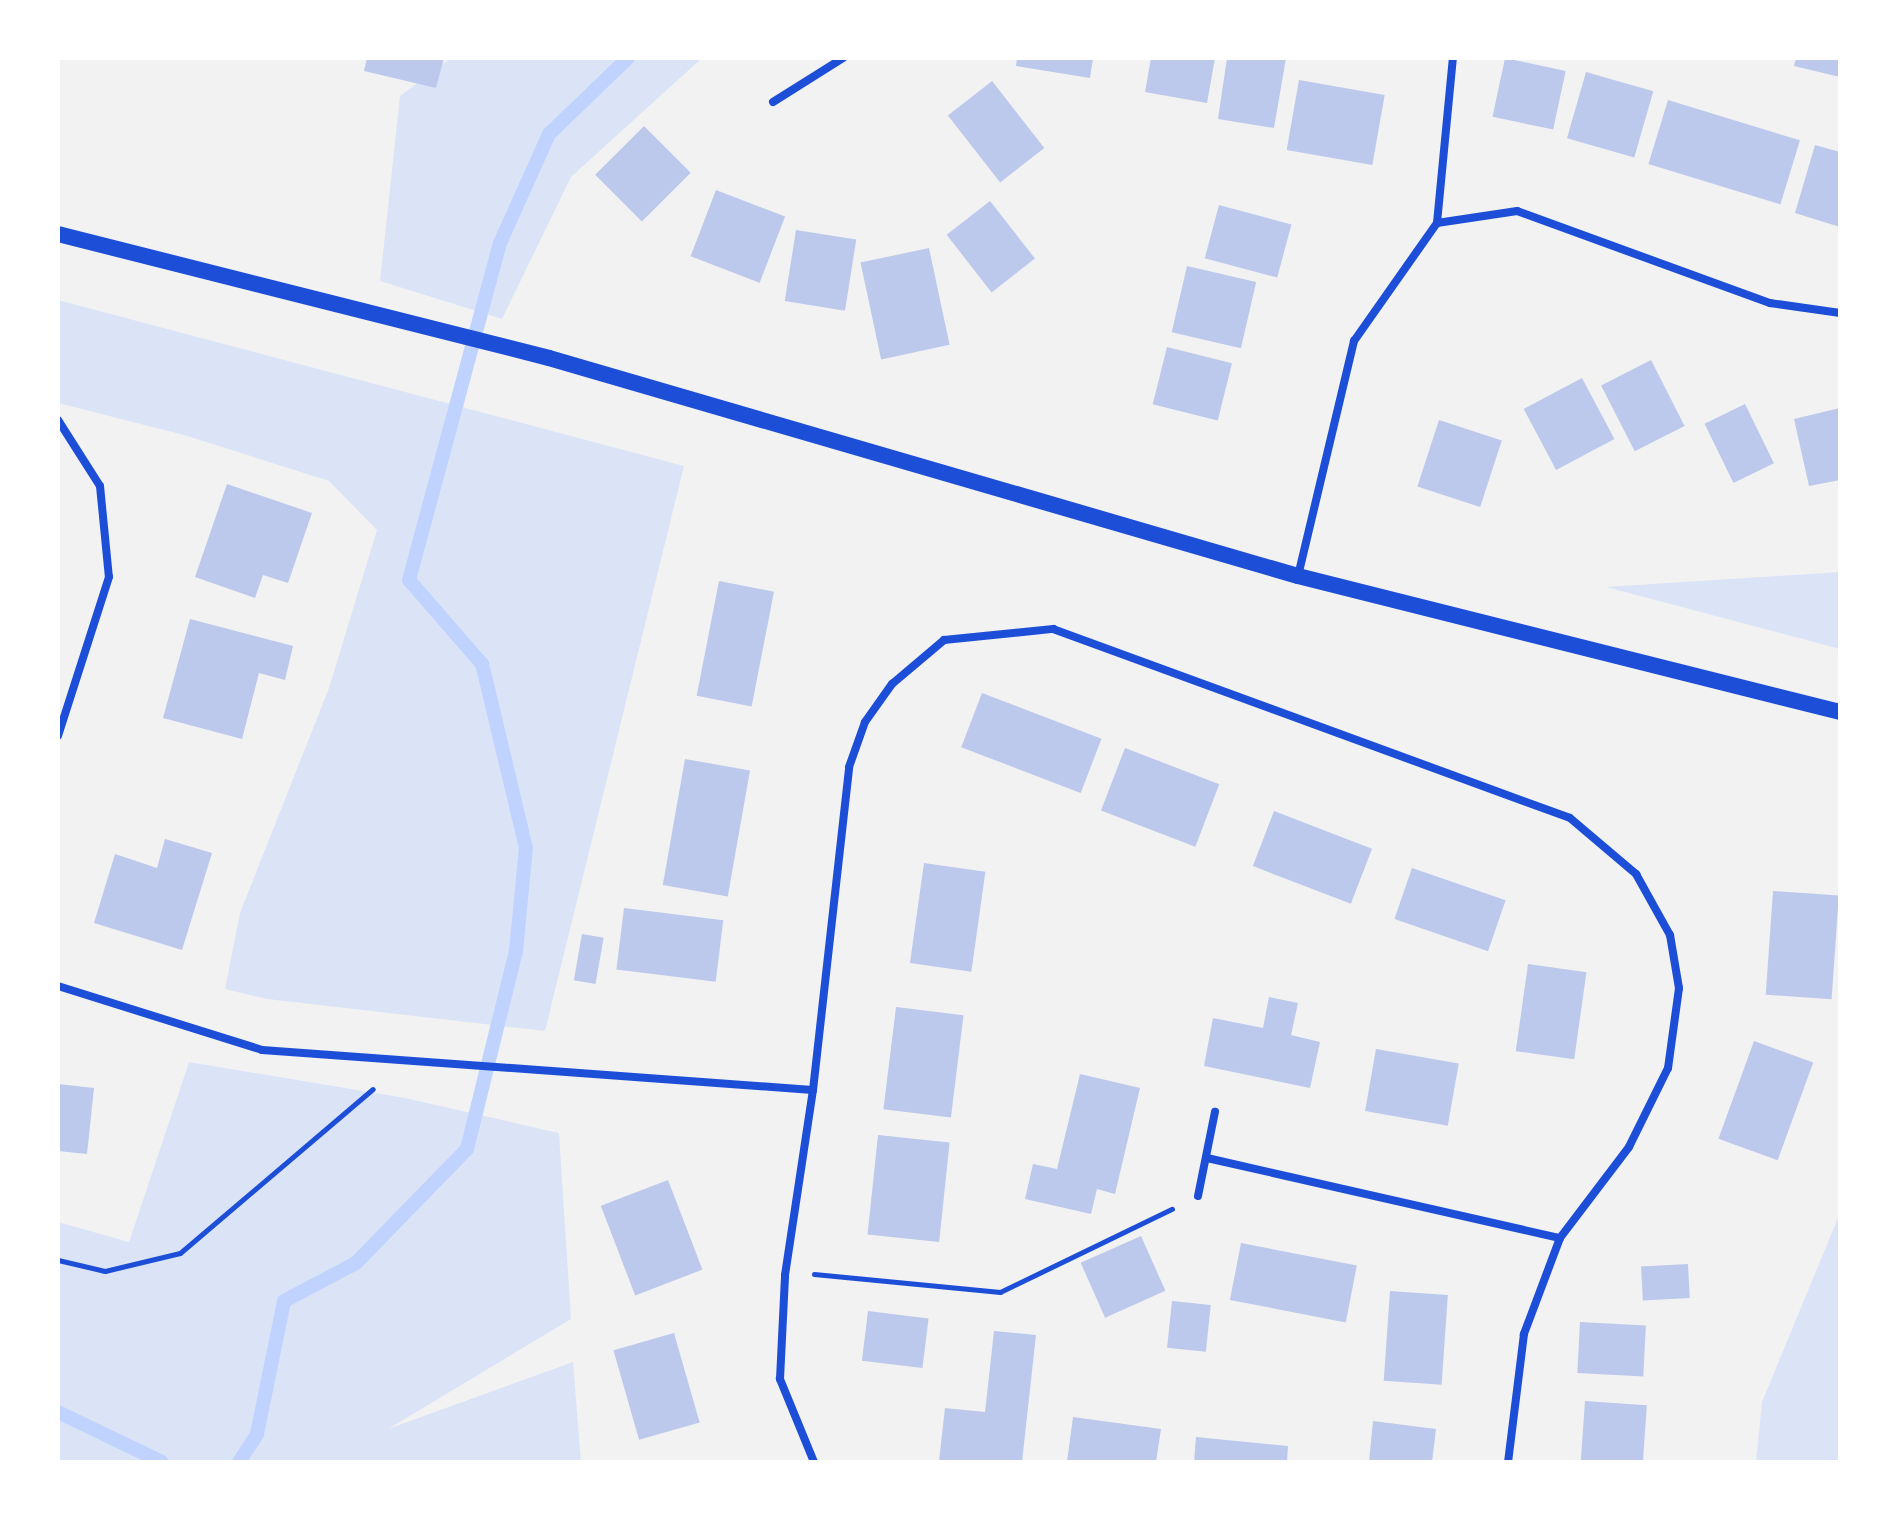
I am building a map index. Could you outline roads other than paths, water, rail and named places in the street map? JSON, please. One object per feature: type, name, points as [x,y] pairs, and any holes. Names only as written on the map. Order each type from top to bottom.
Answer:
[{"type":"main road","points":[[58,234],[379,318],[549,358],[1298,576],[1840,712]]},
{"type":"street","points":[[773,102],[843,58]]},
{"type":"street","points":[[1298,576],[1354,341],[1437,223],[1453,58]]},
{"type":"street","points":[[1437,223],[1517,211],[1770,303],[1840,313]]},
{"type":"street","points":[[58,420],[100,486],[109,577],[58,736]]},
{"type":"street","points":[[814,1462],[780,1379],[785,1275],[813,1090],[849,767],[865,722],[892,684],[944,640],[1053,629],[1570,818],[1636,874],[1670,935],[1679,988],[1668,1068],[1629,1147],[1560,1238],[1524,1334],[1508,1462]]},
{"type":"street","points":[[58,986],[262,1050],[813,1090]]},
{"type":"street","points":[[1198,1196],[1215,1112]]},
{"type":"street","points":[[1207,1158],[1560,1238]]},
{"type":"waterway","points":[[239,1462],[257,1434],[284,1301],[356,1263],[467,1149],[516,951],[526,848],[482,664],[409,580],[500,243],[549,134],[628,58]]},
{"type":"waterway","points":[[58,1412],[162,1462]]}]
